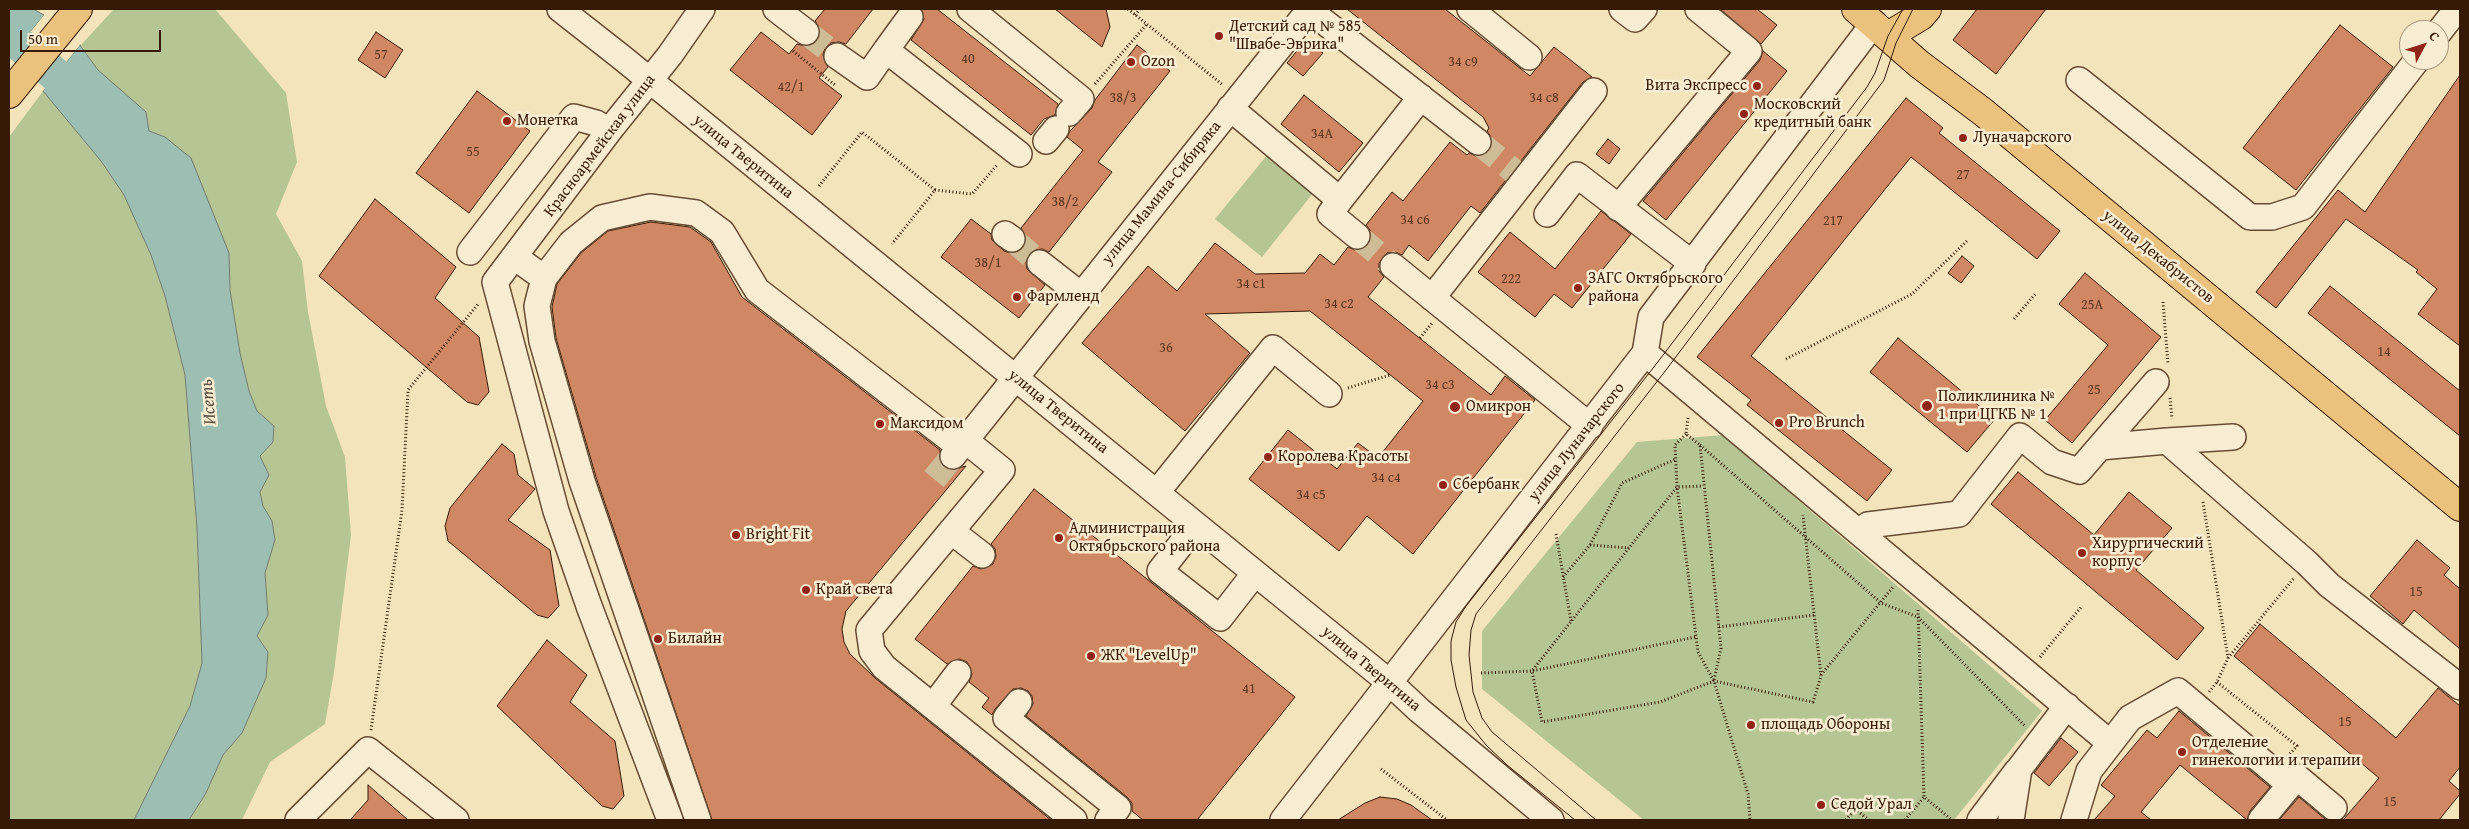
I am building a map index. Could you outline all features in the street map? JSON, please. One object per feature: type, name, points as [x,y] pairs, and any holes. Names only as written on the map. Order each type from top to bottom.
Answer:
[{"type":"main road","points":[[16,85],[78,9]]},
{"type":"main road","name":"улица Луначарского","points":[[1875,19],[1921,16],[1927,9]]},
{"type":"main road","name":"улица Декабристов","points":[[1875,19],[1919,64],[1983,112],[2460,507]]},
{"type":"street","name":"улица Тверитина","points":[[560,9],[1157,492],[1389,682],[1419,710],[1551,820]]},
{"type":"street","name":"Красноармейская улица","points":[[496,282],[516,258],[609,131],[650,81],[702,9]]},
{"type":"street","points":[[776,9],[799,41]]},
{"type":"street","points":[[970,9],[1063,121]]},
{"type":"street","points":[[1310,9],[1478,142]]},
{"type":"street","name":"улица Мамина-Сибиряка","points":[[959,448],[1310,9]]},
{"type":"street","points":[[1470,9],[1529,57]]},
{"type":"street","points":[[1622,9],[1636,19],[1644,9]]},
{"type":"street","points":[[1618,208],[1749,51],[1698,9]]},
{"type":"street","points":[[2448,20],[2457,9]]},
{"type":"street","points":[[837,56],[867,77],[910,17]]},
{"type":"street","name":"улица Луначарского","points":[[1283,820],[1645,353],[1651,317],[1693,264],[1875,19]]},
{"type":"street","points":[[886,50],[1020,154]]},
{"type":"street","points":[[2079,80],[2250,217],[2272,217],[2304,207],[2409,70]]},
{"type":"street","points":[[1432,298],[1594,91]]},
{"type":"street","points":[[1357,236],[1330,214],[1421,97]]},
{"type":"street","points":[[1230,108],[1340,200]]},
{"type":"street","points":[[470,252],[574,117],[596,123],[609,131]]},
{"type":"street","points":[[1547,214],[1577,175],[1693,264]]},
{"type":"street","points":[[698,820],[582,481],[542,341],[537,306],[544,278],[571,243],[602,218],[650,207],[696,213],[722,232],[757,290],[959,448],[1002,470],[869,630],[872,651],[884,667],[1074,820]]},
{"type":"street","points":[[516,258],[544,278]]},
{"type":"street","points":[[1040,263],[1080,295]]},
{"type":"street","points":[[1393,266],[1590,426]]},
{"type":"street","points":[[496,282],[556,511],[589,606],[670,820]]},
{"type":"street","points":[[1157,492],[1273,348],[1329,394]]},
{"type":"street","points":[[1645,353],[2110,743]]},
{"type":"street","points":[[1868,525],[1959,514],[2020,436],[2052,462],[2079,471],[2165,380]]},
{"type":"street","points":[[2100,447],[2172,440],[2233,438]]},
{"type":"street","points":[[2172,440],[2198,468],[2308,562],[2328,585],[2460,687]]},
{"type":"street","points":[[1196,525],[1160,570],[1220,618],[1255,573]]},
{"type":"street","points":[[951,531],[982,555]]},
{"type":"street","points":[[933,706],[958,673]]},
{"type":"street","points":[[2074,820],[2089,771],[2130,718],[2178,692],[2283,779],[2297,777],[2334,808]]},
{"type":"street","points":[[1019,702],[1006,718],[1118,808],[1108,820]]},
{"type":"street","points":[[1980,820],[2066,706]]},
{"type":"street","points":[[298,820],[368,750],[456,820]]},
{"type":"street","points":[[2011,820],[2019,769]]},
{"type":"street","points":[[2261,820],[2283,779]]},
{"type":"path","points":[[1128,9],[1224,86],[1231,78]]},
{"type":"path","points":[[1135,15],[1140,9]]},
{"type":"path","points":[[1063,121],[1147,24]]},
{"type":"path","points":[[799,41],[806,64],[835,85]]},
{"type":"path","points":[[819,186],[862,132],[935,190],[972,194],[993,170]]},
{"type":"path","points":[[892,244],[935,190]]},
{"type":"path","points":[[1786,359],[1912,294],[1968,240]]},
{"type":"path","points":[[368,750],[402,510],[408,390],[496,282]]},
{"type":"path","points":[[2014,319],[2036,293]]},
{"type":"path","points":[[2163,302],[2165,380],[2173,427],[2172,440]]},
{"type":"path","points":[[1329,394],[1390,375]]},
{"type":"path","points":[[1688,416],[1686,434],[1675,445],[1677,487],[1698,652],[1714,681],[1748,794],[1750,820]]},
{"type":"path","points":[[1686,434],[1882,604],[1918,617],[2040,741]]},
{"type":"path","points":[[1700,445],[1721,648],[1714,681]]},
{"type":"path","points":[[1563,577],[1590,545],[1622,483],[1676,459]]},
{"type":"path","points":[[2198,468],[2228,658]]},
{"type":"path","points":[[1801,484],[1805,538],[1821,676]]},
{"type":"path","points":[[1703,486],[1677,487],[1532,671],[1542,722],[1660,702],[1714,681],[1813,702],[1821,676],[1882,604],[1911,578]]},
{"type":"path","points":[[1556,534],[1571,622]]},
{"type":"path","points":[[1590,545],[1629,548]]},
{"type":"path","points":[[2196,707],[2217,682],[2228,658],[2308,562]]},
{"type":"path","points":[[1905,820],[1924,797],[1918,617],[1911,578]]},
{"type":"path","points":[[2035,664],[2082,606]]},
{"type":"path","points":[[1719,627],[1814,615]]},
{"type":"path","points":[[1481,673],[1532,671],[1696,637]]},
{"type":"path","points":[[2217,682],[2297,746],[2283,779]]},
{"type":"path","points":[[1381,769],[1447,820]]},
{"type":"path","points":[[1924,797],[1952,820]]},
{"type":"path","points":[[1846,820],[1855,809],[1869,820]]},
{"type":"green space","points":[[114,9],[215,9],[286,93],[297,162],[276,214],[302,261],[308,312],[326,406],[345,457],[351,535],[334,672],[325,724],[270,762],[242,820],[189,820],[206,793],[223,755],[242,733],[266,678],[268,652],[257,636],[268,615],[265,573],[275,540],[272,521],[263,506],[260,492],[269,475],[260,456],[273,442],[274,426],[257,411],[249,391],[240,353],[230,290],[229,253],[165,137],[149,131],[117,89],[98,70],[81,45]]},
{"type":"green space","points":[[43,91],[101,161],[124,195],[151,255],[165,296],[185,375],[197,528],[202,663],[190,706],[134,820],[9,820],[9,137]]},
{"type":"green space","points":[[1268,154],[1314,192],[1262,257],[1215,219]]},
{"type":"green space","points":[[1723,435],[2042,711],[1954,820],[1644,820],[1482,689],[1482,631],[1637,442]]},
{"type":"water","points":[[9,9],[33,9],[44,15],[9,59]]},
{"type":"water","points":[[80,45],[98,70],[146,112],[149,131],[165,137],[191,158],[229,253],[230,290],[240,353],[249,391],[257,411],[274,426],[273,442],[260,456],[269,475],[260,492],[263,506],[272,521],[275,540],[265,573],[268,615],[257,636],[268,652],[266,678],[242,733],[223,755],[206,793],[189,820],[134,820],[190,706],[202,663],[197,528],[185,375],[165,296],[151,255],[124,195],[101,161],[43,91]]},
{"type":"pier","points":[[44,15],[46,17],[9,62],[9,59]]},
{"type":"pier","points":[[79,43],[80,45],[43,91],[41,90]]},
{"type":"building","points":[[825,9],[873,9],[846,44],[839,42],[831,43],[825,48],[823,55],[828,67],[819,78],[842,96],[812,135],[730,70],[761,32],[789,54],[797,44],[812,45],[820,34],[819,27],[815,21]]},
{"type":"building","points":[[921,9],[937,9],[1058,104],[1055,115],[1044,119],[1031,135],[911,40],[924,19]]},
{"type":"building","points":[[1055,9],[1106,9],[1110,27],[1102,47]]},
{"type":"building","points":[[1347,9],[1445,9],[1530,76],[1554,47],[1592,77],[1583,82],[1480,213],[1471,206],[1428,261],[1409,245],[1402,255],[1395,252],[1387,253],[1379,263],[1379,271],[1384,277],[1368,297],[1491,395],[1505,376],[1535,400],[1413,554],[1367,516],[1339,551],[1249,479],[1288,430],[1337,469],[1358,443],[1378,458],[1423,401],[1310,311],[1205,314],[1250,353],[1185,431],[1082,343],[1148,266],[1177,291],[1215,243],[1255,274],[1305,273],[1320,254],[1334,265],[1348,247],[1355,250],[1368,245],[1371,238],[1370,230],[1366,225],[1392,192],[1403,201],[1450,142],[1467,155],[1469,153],[1476,156],[1483,155],[1489,151],[1492,144],[1491,137],[1483,117]]},
{"type":"building","points":[[1720,9],[1757,9],[1777,25],[1761,44]]},
{"type":"building","points":[[1977,9],[2046,9],[1996,74],[1953,40]]},
{"type":"building","points":[[2340,25],[2393,67],[2296,190],[2243,148]]},
{"type":"building","points":[[376,32],[403,50],[385,78],[358,60]]},
{"type":"building","points":[[1306,40],[1323,53],[1303,76],[1287,63]]},
{"type":"building","points":[[1137,45],[1170,71],[1098,162],[1112,172],[1049,252],[1042,249],[1035,250],[1028,255],[1027,269],[1045,285],[1019,318],[941,257],[971,219],[991,234],[992,240],[1004,251],[1011,253],[1023,248],[1026,240],[1021,228],[1083,150],[1067,137],[1070,131],[1092,108],[1095,100]]},
{"type":"building","points":[[1763,51],[1787,71],[1666,220],[1643,201],[1760,60]]},
{"type":"building","points":[[2460,75],[2460,346],[2418,314],[2437,289],[2416,272],[2418,270],[2346,219],[2276,308],[2256,292],[2338,190],[2365,212]]},
{"type":"building","points":[[477,91],[530,131],[469,213],[416,173]]},
{"type":"building","points":[[1304,95],[1363,143],[1339,172],[1281,124]]},
{"type":"building","points":[[1906,98],[1943,128],[1939,133],[2060,231],[2037,259],[1911,157],[1751,356],[1892,470],[1867,501],[1747,405],[1751,400],[1697,357]]},
{"type":"building","points":[[1608,139],[1620,149],[1609,164],[1596,154]]},
{"type":"building","points":[[375,199],[456,267],[435,298],[479,337],[489,392],[478,405],[467,402],[319,276]]},
{"type":"building","points":[[1601,211],[1631,234],[1572,308],[1554,294],[1535,317],[1478,272],[1510,232],[1555,269]]},
{"type":"building","points":[[651,222],[690,227],[711,242],[742,297],[940,450],[940,461],[944,467],[951,470],[966,466],[846,611],[842,629],[844,642],[850,654],[875,678],[1051,820],[712,820],[596,477],[556,338],[552,307],[557,284],[581,253],[608,231]]},
{"type":"building","points":[[1962,256],[1974,266],[1961,283],[1948,273]]},
{"type":"building","points":[[2085,273],[2161,337],[2072,443],[2045,420],[2108,345],[2059,304]]},
{"type":"building","points":[[2330,286],[2460,391],[2460,436],[2308,313]]},
{"type":"building","points":[[1898,338],[1995,419],[1967,452],[1870,372]]},
{"type":"building","points":[[502,444],[514,454],[518,475],[535,489],[508,520],[550,550],[559,606],[548,618],[537,615],[448,541],[445,526],[450,508]]},
{"type":"building","name":"Хирургический корпус","points":[[2018,472],[2094,535],[2129,492],[2172,528],[2136,570],[2204,628],[2177,660],[1991,504]]},
{"type":"building","name":"ЖК \"LevelUp\"","points":[[1034,489],[1295,697],[1197,820],[1143,820],[1132,811],[1132,803],[1127,797],[1026,716],[1033,704],[1032,696],[1028,691],[1021,688],[1013,689],[992,715],[982,707],[989,698],[969,682],[972,674],[967,662],[959,659],[947,664],[915,639],[973,566],[981,569],[993,564],[996,556],[995,549],[991,544]]},
{"type":"building","points":[[2417,540],[2450,568],[2444,575],[2460,589],[2460,649],[2414,610],[2403,624],[2370,596]]},
{"type":"building","points":[[2260,624],[2396,738],[2438,688],[2460,706],[2460,767],[2449,781],[2460,791],[2460,794],[2439,820],[2343,820],[2379,778],[2234,656]]},
{"type":"building","points":[[547,640],[587,675],[570,702],[615,741],[624,796],[613,809],[602,806],[497,706]]},
{"type":"building","name":"Отделение гинекологии и терапии","points":[[2179,711],[2270,787],[2250,811],[2247,820],[2180,765],[2141,812],[2151,820],[2094,820],[2115,796],[2101,785],[2147,730],[2157,738]]},
{"type":"building","points":[[2061,738],[2078,752],[2049,786],[2034,773]]},
{"type":"building","points":[[368,785],[408,820],[350,820],[368,800]]},
{"type":"building","points":[[1380,797],[1397,799],[1411,805],[1432,820],[1338,820],[1365,803]]},
{"type":"building","points":[[2299,797],[2325,819],[2326,820],[2279,820]]},
{"type":"waterway","name":"Исеть","points":[[9,35],[64,82],[87,108]]},
{"type":"tunnel","points":[[806,32],[837,56]]},
{"type":"tunnel","points":[[1478,142],[1516,173]]},
{"type":"tunnel","points":[[1357,236],[1393,266]]},
{"type":"tunnel","points":[[1012,239],[1040,263]]},
{"type":"tunnel","points":[[934,479],[953,456]]},
{"type":"tram line","points":[[1575,820],[1507,765],[1486,745],[1466,720],[1456,687],[1451,660],[1451,641],[1456,622],[1466,606],[1657,363],[1867,87],[1875,73],[1888,36],[1903,9]]},
{"type":"tram line","points":[[1596,820],[1492,732],[1482,718],[1473,692],[1469,655],[1471,630],[1476,614],[1666,370],[1884,80],[1896,43],[1913,9]]},
{"type":"place","name":"Детский сад № 585 \"Швабе-Эврика\"","points":[[1219,36]]},
{"type":"place","name":"Ozon","points":[[1131,62]]},
{"type":"place","name":"Вита Экспресс","points":[[1757,86]]},
{"type":"place","name":"Московский кредитный банк","points":[[1744,114]]},
{"type":"place","name":"Монетка","points":[[507,121]]},
{"type":"place","name":"Луначарского","points":[[1963,138]]},
{"type":"place","name":"ЗАГС Октябрьского района","points":[[1578,288]]},
{"type":"place","name":"Фармленд","points":[[1017,297]]},
{"type":"place","name":"Поликлиника № 1 при ЦГКБ № 1","points":[[1927,406]]},
{"type":"place","name":"Омикрон","points":[[1455,407]]},
{"type":"place","name":"Pro Brunch","points":[[1779,423]]},
{"type":"place","name":"Максидом","points":[[880,424]]},
{"type":"place","name":"Королева Красоты","points":[[1268,457]]},
{"type":"place","name":"Сбербанк","points":[[1443,485]]},
{"type":"place","name":"Bright Fit","points":[[736,535]]},
{"type":"place","name":"Администрация Октябрьского района","points":[[1059,538]]},
{"type":"place","name":"Хирургический корпус","points":[[2082,553]]},
{"type":"place","name":"Край света","points":[[806,590]]},
{"type":"place","name":"Билайн","points":[[658,639]]},
{"type":"place","name":"ЖК \"LevelUp\"","points":[[1091,656]]},
{"type":"place","name":"площадь Обороны","points":[[1751,725]]},
{"type":"place","name":"Отделение гинекологии и терапии","points":[[2182,752]]},
{"type":"place","name":"Седой Урал","points":[[1821,805]]}]
